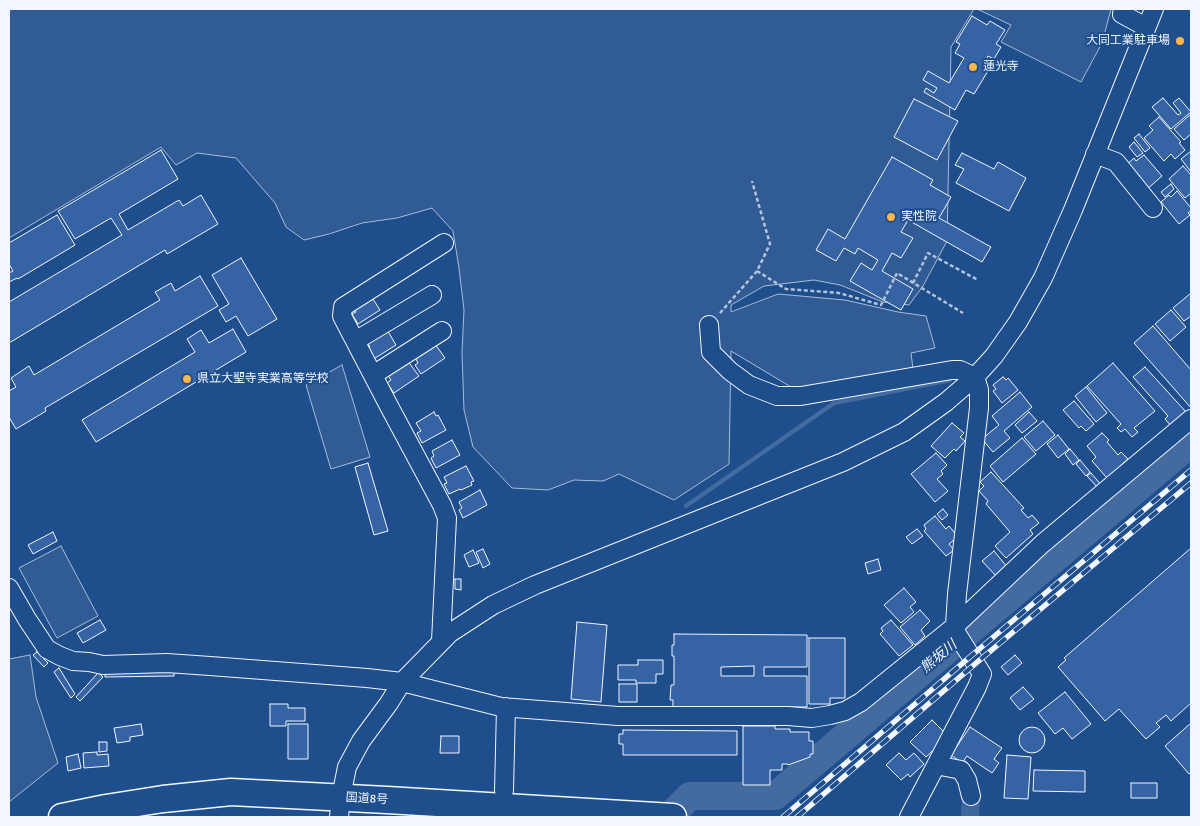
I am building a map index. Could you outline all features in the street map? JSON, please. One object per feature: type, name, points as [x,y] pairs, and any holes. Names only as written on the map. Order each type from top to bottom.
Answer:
[{"type":"highway","name":"国道8号","points":[[62,817],[163,799],[231,792],[340,807],[575,811],[673,817]]},
{"type":"street","points":[[1123,9],[1122,14],[1146,27]]},
{"type":"street","points":[[340,807],[347,768],[361,741],[402,682],[450,633],[493,605],[535,585],[843,462],[904,432],[946,402],[975,377],[994,356],[1018,322],[1043,278],[1073,210],[1154,9]]},
{"type":"street","points":[[1095,154],[1116,162],[1153,208]]},
{"type":"street","points":[[441,641],[447,518],[342,316],[343,307],[444,243]]},
{"type":"street","points":[[355,341],[432,295]]},
{"type":"street","points":[[709,325],[711,352],[730,371],[749,385],[778,396],[801,396],[952,370],[960,370],[975,377],[979,390],[979,408],[957,594],[959,635],[982,674],[977,687],[908,817]]},
{"type":"street","points":[[372,374],[442,331]]},
{"type":"street","points":[[9,588],[47,649],[72,661],[104,665],[166,664],[210,666],[367,678],[402,682],[506,707],[618,716],[788,716],[812,718],[830,716],[860,702],[959,635],[1042,544],[1191,419]]},
{"type":"street","points":[[504,791],[506,707]]},
{"type":"street","points":[[936,765],[961,770],[967,780],[971,796]]},
{"type":"path","points":[[709,325],[758,270],[770,244],[752,181]]},
{"type":"path","points":[[913,283],[928,253],[978,280]]},
{"type":"path","points":[[758,270],[786,289],[839,293],[881,305],[897,273],[963,313]]},
{"type":"shaded area","points":[[9,9],[974,9],[951,47],[947,241],[923,286],[909,305],[883,302],[840,285],[814,280],[764,286],[731,305],[731,312],[778,294],[845,300],[898,312],[926,316],[935,348],[911,353],[913,369],[796,390],[731,351],[729,464],[674,500],[619,474],[603,481],[574,480],[548,490],[512,488],[473,447],[464,410],[462,353],[464,310],[453,231],[432,208],[397,218],[362,223],[304,240],[286,227],[275,203],[236,158],[197,153],[176,165],[161,147],[9,238]]},
{"type":"shaded area","points":[[977,9],[1111,9],[1102,43],[1081,82],[1001,42],[1011,25]]},
{"type":"shaded area","points":[[342,365],[370,457],[331,469],[306,385]]},
{"type":"shaded area","points":[[61,546],[98,616],[57,638],[19,568]]},
{"type":"shaded area","points":[[30,655],[36,697],[58,763],[9,802],[9,659]]},
{"type":"building","points":[[972,16],[987,25],[990,21],[1005,30],[996,44],[1001,47],[994,59],[988,56],[985,62],[991,66],[974,94],[966,90],[955,110],[924,92],[926,88],[934,93],[937,88],[923,80],[928,71],[949,83],[964,58],[955,53],[960,44],[956,42]]},
{"type":"building","points":[[1163,98],[1178,115],[1181,113],[1173,103],[1179,98],[1191,112],[1171,129],[1152,107]]},
{"type":"building","points":[[914,99],[958,121],[937,160],[894,137]]},
{"type":"building","points":[[1191,114],[1191,134],[1184,140],[1174,129]]},
{"type":"building","points":[[1159,117],[1181,142],[1179,143],[1185,150],[1175,159],[1171,154],[1164,161],[1144,138],[1153,130],[1149,126]]},
{"type":"building","points":[[1139,134],[1150,148],[1145,152],[1134,138]]},
{"type":"building","points":[[1134,142],[1143,153],[1137,157],[1129,147]]},
{"type":"building","points":[[161,150],[178,179],[119,214],[128,230],[179,200],[183,206],[201,195],[218,224],[167,254],[165,250],[9,343],[9,302],[122,235],[111,218],[75,239],[58,211]]},
{"type":"building","points":[[1191,151],[1191,172],[1181,159]]},
{"type":"building","points":[[962,153],[994,169],[998,162],[1026,178],[1009,211],[956,183],[964,169],[955,165]]},
{"type":"building","points":[[1144,155],[1162,176],[1146,190],[1137,179],[1140,176],[1135,171],[1132,174],[1125,166],[1134,158],[1136,161]]},
{"type":"building","points":[[892,157],[933,180],[930,185],[951,197],[939,218],[991,247],[982,262],[908,220],[901,232],[913,238],[901,258],[892,253],[882,271],[913,289],[901,310],[850,281],[861,263],[872,270],[878,260],[858,248],[855,254],[844,248],[836,261],[816,250],[828,229],[845,239]]},
{"type":"building","points":[[1183,166],[1191,175],[1191,193],[1185,198],[1169,179]]},
{"type":"building","points":[[1171,184],[1174,189],[1165,197],[1161,192]]},
{"type":"building","points":[[1177,191],[1191,208],[1191,211],[1188,213],[1190,215],[1179,224],[1161,202],[1169,195],[1171,197]]},
{"type":"building","points":[[57,215],[75,245],[18,279],[9,282],[9,273],[13,271],[9,264],[9,243]]},
{"type":"building","points":[[241,258],[277,319],[248,336],[236,316],[226,322],[219,310],[229,304],[212,275]]},
{"type":"building","points":[[200,276],[218,306],[45,408],[46,411],[16,429],[9,417],[9,391],[16,387],[11,378],[29,366],[34,375],[160,300],[155,292],[171,283],[175,291]]},
{"type":"building","points":[[1191,293],[1191,316],[1184,321],[1173,308]]},
{"type":"building","points":[[371,296],[380,310],[358,324],[352,314],[356,312],[353,307]]},
{"type":"building","points":[[1171,310],[1186,327],[1170,341],[1155,324]]},
{"type":"building","points":[[1153,326],[1191,370],[1191,408],[1134,343]]},
{"type":"building","points":[[386,328],[396,345],[372,360],[366,350],[370,347],[366,340]]},
{"type":"building","points":[[233,329],[246,352],[96,442],[82,420],[195,352],[187,339],[201,330],[209,343]]},
{"type":"building","points":[[435,344],[445,358],[421,374],[415,365],[418,363],[415,357]]},
{"type":"building","points":[[407,360],[419,376],[394,393],[387,383],[391,380],[387,374]]},
{"type":"building","points":[[1113,363],[1155,411],[1134,428],[1138,432],[1132,437],[1125,429],[1121,432],[1117,428],[1121,424],[1087,386]]},
{"type":"building","points":[[1145,367],[1187,413],[1172,427],[1165,419],[1168,416],[1133,377]]},
{"type":"building","points":[[1003,377],[1006,380],[1008,378],[1018,390],[1002,403],[993,391],[996,389],[993,385]]},
{"type":"building","points":[[1086,387],[1107,413],[1096,422],[1075,396]]},
{"type":"building","points":[[1020,392],[1032,407],[1004,431],[1010,438],[993,452],[982,439],[999,425],[992,416]]},
{"type":"building","points":[[1074,401],[1094,424],[1086,431],[1081,426],[1079,428],[1063,410]]},
{"type":"building","points":[[434,412],[436,416],[438,415],[446,430],[422,443],[417,433],[421,431],[416,423]]},
{"type":"building","points":[[1029,412],[1037,421],[1022,433],[1015,425]]},
{"type":"building","points":[[1043,421],[1055,435],[1036,451],[1024,437]]},
{"type":"building","points":[[952,423],[964,433],[960,437],[965,441],[956,451],[954,449],[945,458],[931,446]]},
{"type":"building","points":[[1102,433],[1109,440],[1107,442],[1118,455],[1121,452],[1128,459],[1107,478],[1092,461],[1096,457],[1087,446]]},
{"type":"building","points":[[1058,435],[1069,449],[1058,458],[1047,444]]},
{"type":"building","points":[[1022,438],[1036,454],[1003,482],[990,466]]},
{"type":"building","points":[[452,440],[460,455],[436,468],[431,458],[434,456],[432,451]]},
{"type":"building","points":[[1070,449],[1079,460],[1073,465],[1065,454]]},
{"type":"building","points":[[936,453],[947,465],[941,471],[943,474],[937,479],[948,491],[935,502],[911,474]]},
{"type":"building","points":[[1080,460],[1090,472],[1086,476],[1076,464]]},
{"type":"building","points":[[368,463],[388,531],[374,535],[355,467]]},
{"type":"building","points":[[466,466],[474,481],[471,482],[472,485],[449,494],[444,484],[447,483],[444,477]]},
{"type":"building","points":[[991,472],[1024,508],[1021,510],[1028,518],[1032,515],[1039,523],[1030,530],[1033,534],[1006,558],[995,546],[1010,532],[986,504],[988,501],[979,491],[984,486],[980,482]]},
{"type":"building","points":[[1091,473],[1102,486],[1099,489],[1087,476]]},
{"type":"building","points":[[480,490],[487,505],[463,518],[459,510],[462,508],[459,502]]},
{"type":"building","points":[[943,509],[948,515],[942,520],[937,514]]},
{"type":"building","points":[[935,516],[946,529],[949,526],[958,537],[949,544],[954,550],[946,556],[924,531],[926,529],[924,525]]},
{"type":"building","points":[[917,529],[923,536],[912,544],[906,537]]},
{"type":"building","points":[[53,532],[57,541],[33,554],[28,545]]},
{"type":"building","points":[[1191,548],[1191,703],[1171,721],[1166,715],[1156,723],[1160,727],[1146,739],[1119,709],[1105,721],[1058,667],[1066,660],[1064,658]]},
{"type":"building","points":[[483,549],[490,564],[483,568],[476,552]]},
{"type":"building","points":[[473,550],[479,563],[469,567],[464,555]]},
{"type":"building","points":[[994,551],[1008,568],[997,577],[982,561]]},
{"type":"building","points":[[878,559],[881,570],[868,574],[865,563]]},
{"type":"building","points":[[455,579],[461,579],[461,590],[455,589]]},
{"type":"building","points":[[904,588],[916,602],[910,607],[914,612],[901,623],[884,605]]},
{"type":"building","points":[[920,610],[930,621],[921,630],[925,636],[915,645],[900,627]]},
{"type":"building","points":[[100,620],[106,630],[83,643],[77,633]]},
{"type":"building","points":[[891,620],[913,645],[899,656],[880,634],[883,631],[881,628]]},
{"type":"building","points":[[577,622],[607,625],[601,702],[571,699]]},
{"type":"building","points":[[674,634],[807,635],[807,667],[764,667],[764,676],[807,676],[807,707],[673,707],[673,700],[670,700],[671,685],[674,685],[672,645],[674,645]],"holes":[[[754,666],[754,676],[721,676],[721,667]]]},
{"type":"building","points":[[809,638],[845,638],[845,698],[830,698],[830,704],[809,704]]},
{"type":"building","points":[[37,652],[48,663],[44,667],[33,655]]},
{"type":"building","points":[[1015,655],[1022,663],[1008,675],[1001,667]]},
{"type":"building","points":[[638,660],[663,660],[663,674],[656,674],[656,683],[636,683],[636,680],[618,680],[618,665],[638,665]]},
{"type":"building","points":[[59,668],[75,694],[71,698],[54,672]]},
{"type":"building","points":[[174,671],[174,676],[105,677],[105,673]]},
{"type":"building","points":[[98,673],[103,677],[80,701],[76,697]]},
{"type":"building","points":[[619,684],[637,684],[637,702],[619,702]]},
{"type":"building","points":[[1023,687],[1034,699],[1020,710],[1010,698]]},
{"type":"building","points":[[1065,692],[1091,724],[1072,739],[1063,728],[1055,734],[1038,713]]},
{"type":"building","points":[[270,704],[288,704],[288,708],[305,708],[305,721],[286,721],[286,726],[270,726]]},
{"type":"building","points":[[932,720],[946,734],[938,742],[940,744],[926,757],[910,742]]},
{"type":"building","points":[[1191,723],[1191,772],[1189,774],[1165,746]]},
{"type":"building","points":[[141,724],[143,735],[130,737],[130,741],[117,743],[114,728]]},
{"type":"building","points":[[288,724],[308,724],[308,759],[288,759]]},
{"type":"building","points":[[743,726],[775,726],[775,729],[790,729],[790,732],[809,732],[809,741],[813,741],[813,754],[810,754],[810,757],[788,765],[782,764],[782,770],[770,770],[770,785],[743,785]]},
{"type":"building","points":[[970,727],[1002,748],[994,759],[999,763],[992,773],[967,756],[962,763],[951,755]]},
{"type":"building","points":[[1032,727],[1041,731],[1045,740],[1041,749],[1032,753],[1023,749],[1019,740],[1023,731]]},
{"type":"building","points":[[623,730],[737,731],[737,755],[623,755],[623,744],[619,744],[619,734],[623,734]]},
{"type":"building","points":[[441,736],[459,736],[459,753],[440,753]]},
{"type":"building","points":[[99,742],[107,742],[107,751],[99,752]]},
{"type":"building","points":[[97,752],[97,755],[108,754],[109,766],[84,768],[83,753]]},
{"type":"building","points":[[899,753],[906,760],[914,753],[924,764],[910,777],[908,774],[901,780],[886,765]]},
{"type":"building","points":[[78,754],[81,768],[68,771],[66,757]]},
{"type":"building","points":[[1007,755],[1031,757],[1028,799],[1004,798]]},
{"type":"building","points":[[1034,770],[1085,771],[1085,792],[1033,791]]},
{"type":"building","points":[[1131,783],[1157,783],[1157,798],[1131,798]]},
{"type":"waterway","points":[[686,506],[834,403],[950,380]]},
{"type":"waterway","name":"熊坂川","points":[[669,817],[690,796],[775,796],[1191,443]]},
{"type":"tunnel","points":[[970,817],[971,796]]},
{"type":"railway","points":[[783,817],[1191,470]]},
{"type":"railway","points":[[797,817],[975,664],[1191,483]]},
{"type":"place","name":"大同工業駐車場","points":[[1180,41]]},
{"type":"place","name":"蓮光寺","points":[[973,67]]},
{"type":"place","name":"実性院","points":[[891,217]]},
{"type":"place","name":"県立大聖寺実業高等学校","points":[[187,379]]}]
